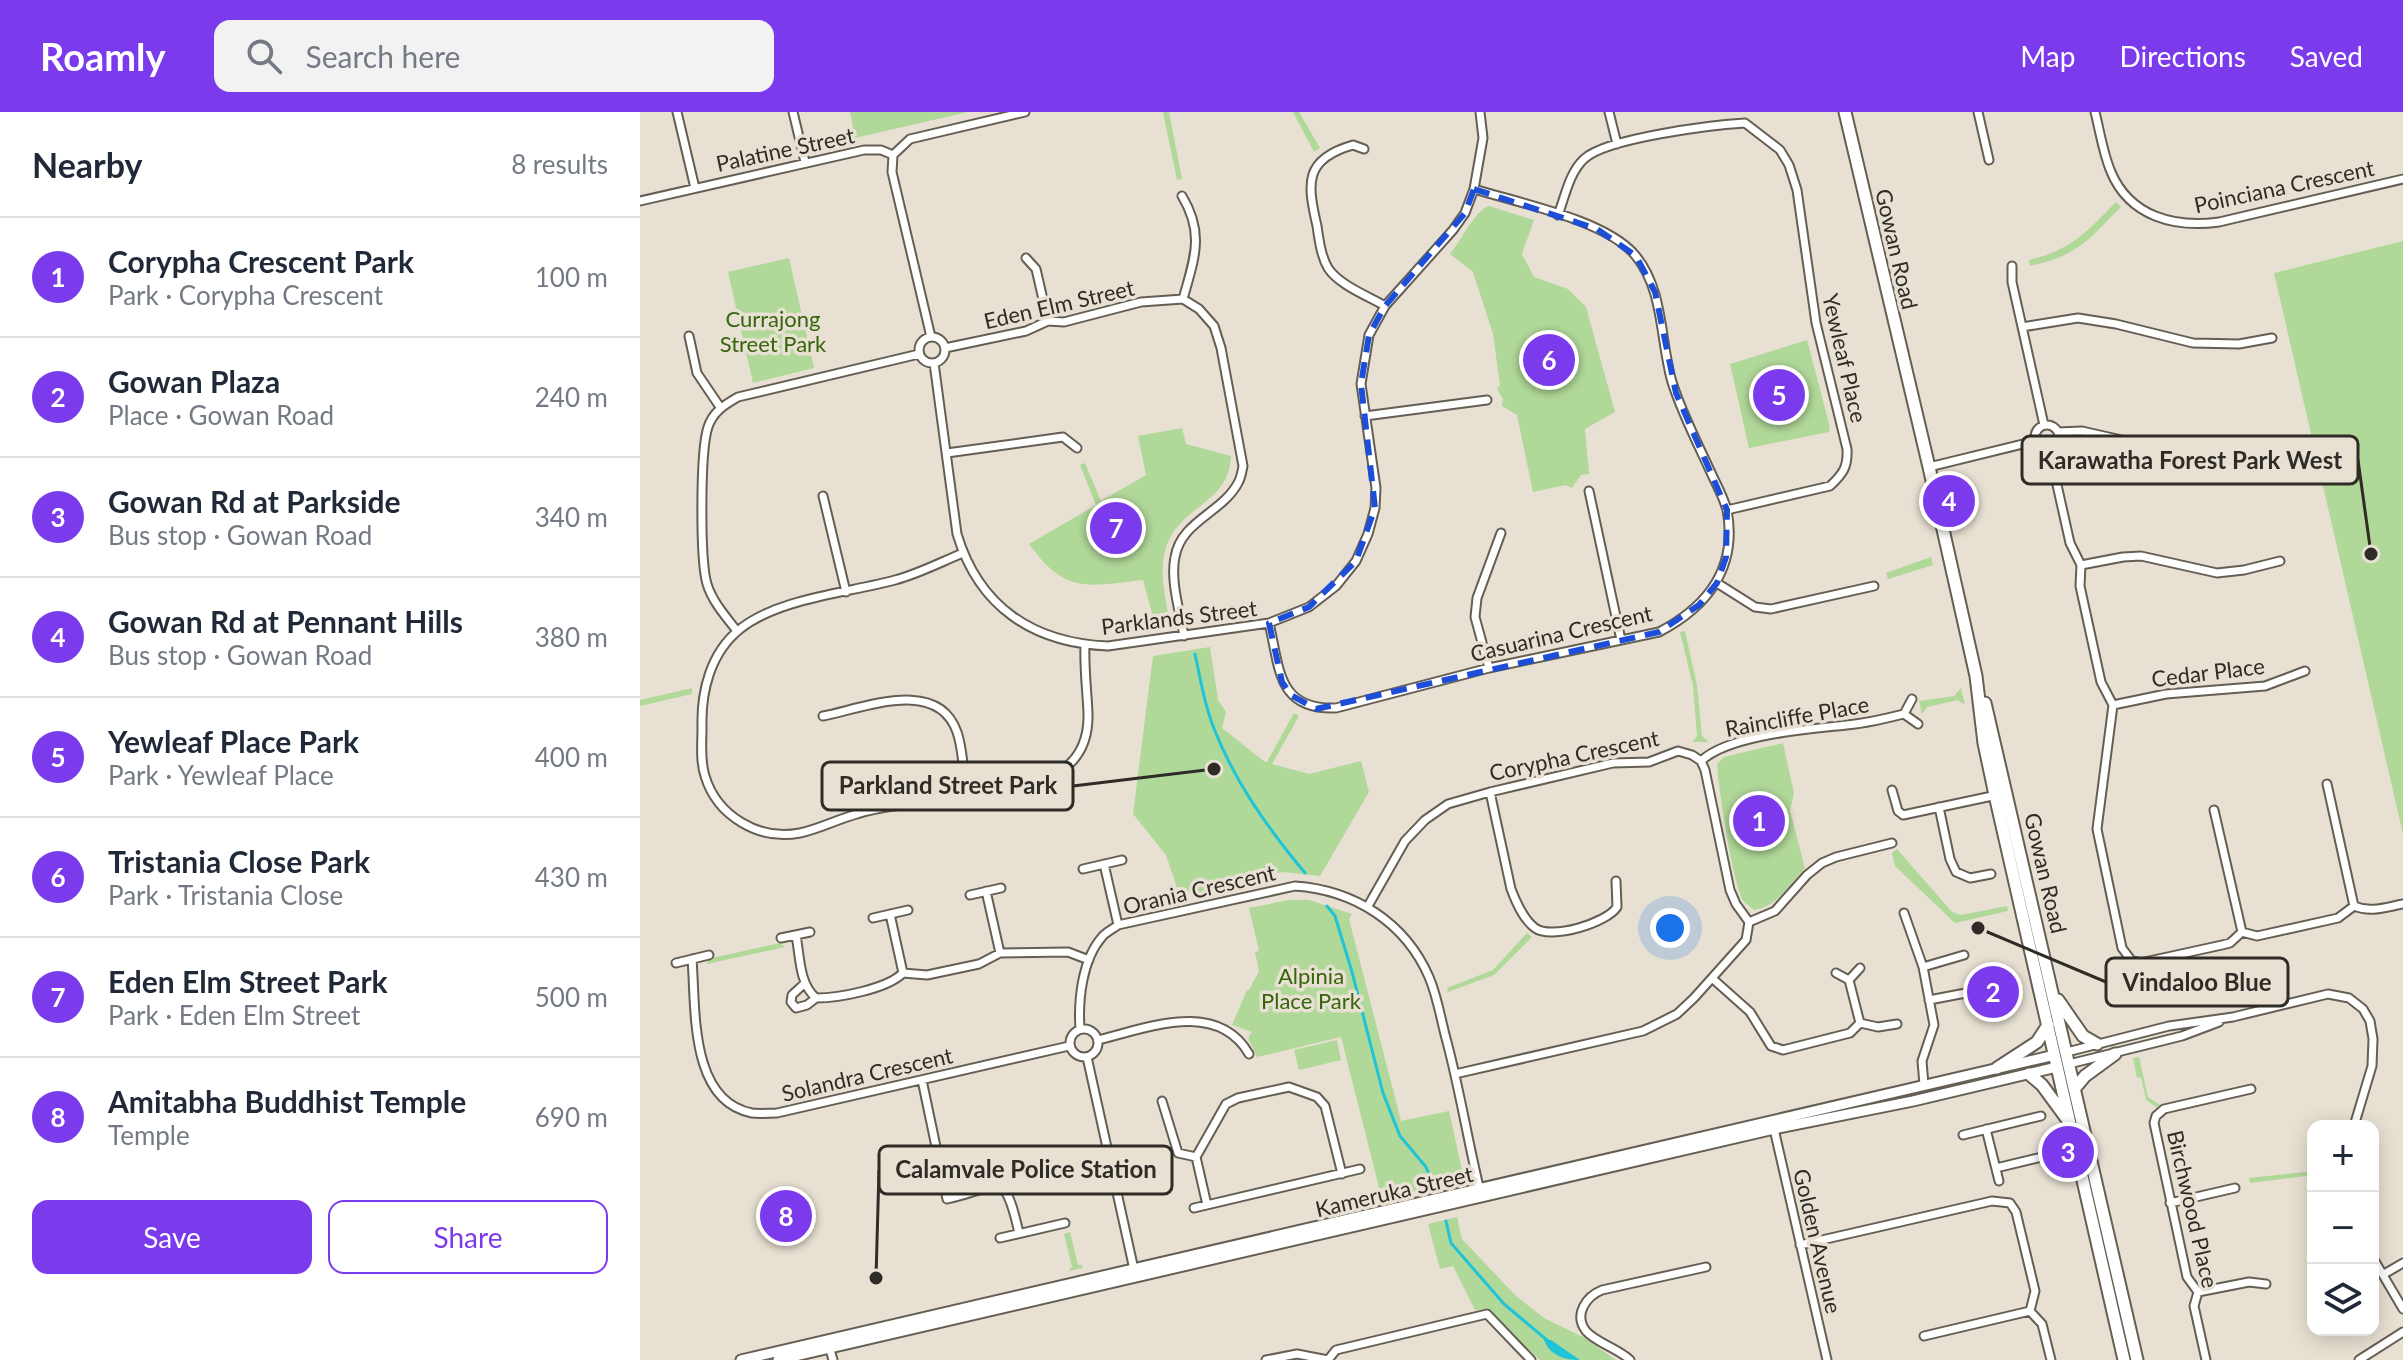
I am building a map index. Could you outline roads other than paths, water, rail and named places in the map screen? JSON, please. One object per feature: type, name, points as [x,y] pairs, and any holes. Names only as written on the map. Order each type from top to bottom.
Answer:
[{"type":"main road","name":"Gowan Road","points":[[1845,112],[1976,676],[1983,693],[2048,1025],[2075,1088],[2137,1360]]},
{"type":"main road","name":"Gowan Road","points":[[2001,794],[2053,993],[2069,1123],[2124,1360]]},
{"type":"main road","points":[[2053,993],[2083,1036],[2097,1044]]},
{"type":"main road","points":[[1997,1068],[2037,1042],[2048,1025]]},
{"type":"main road","points":[[2075,1088],[2085,1076],[2115,1054]]},
{"type":"main road","points":[[2029,1074],[2042,1085],[2069,1123]]},
{"type":"street","points":[[677,112],[695,188]]},
{"type":"street","points":[[793,112],[805,162]]},
{"type":"street","points":[[931,337],[892,172],[893,155],[910,139],[1025,112]]},
{"type":"street","name":"Parklands Street","points":[[934,363],[957,534],[963,553],[977,579],[995,602],[1020,622],[1048,637],[1085,645],[1108,646],[1269,623],[1309,607],[1336,586],[1356,561],[1375,508],[1376,488],[1361,384],[1369,335],[1385,306],[1465,213],[1474,189],[1483,138],[1480,112]]},
{"type":"street","points":[[1609,112],[1617,144]]},
{"type":"street","points":[[1558,215],[1575,170],[1585,158],[1598,150],[1714,125],[1745,123],[1750,112]]},
{"type":"street","points":[[1978,112],[1989,160]]},
{"type":"street","name":"Poinciana Crescent","points":[[2095,112],[2107,161],[2118,186],[2138,208],[2175,224],[2193,226],[2219,222],[2403,179]]},
{"type":"street","name":"Yewleaf Place","points":[[1727,510],[1830,486],[1848,464],[1816,323],[1797,190],[1789,165],[1780,150],[1745,123]]},
{"type":"street","points":[[1364,149],[1353,145],[1322,158],[1315,167],[1310,185],[1311,201],[1328,268],[1337,277],[1385,306]]},
{"type":"street","name":"Palatine Street","points":[[640,201],[805,162],[876,149],[893,155]]},
{"type":"street","name":"Casuarina Crescent","points":[[1269,623],[1282,682],[1291,695],[1316,709],[1336,708],[1489,668],[1659,632],[1680,621],[1699,605],[1717,583],[1726,557],[1727,510],[1676,393],[1668,367],[1655,292],[1648,274],[1618,238],[1558,215],[1474,189]]},
{"type":"street","points":[[1182,196],[1192,213],[1197,240],[1183,299],[1199,309],[1214,326],[1243,466],[1238,483],[1227,497],[1192,526],[1175,553],[1173,568],[1184,636]]},
{"type":"street","points":[[1026,258],[1036,269],[1048,321]]},
{"type":"street","points":[[2012,266],[2012,282],[2044,425]]},
{"type":"street","name":"Eden Elm Street","points":[[945,348],[1026,331],[1048,321],[1064,322],[1141,302],[1183,299]]},
{"type":"street","points":[[2022,327],[2078,318],[2193,343],[2239,344],[2272,338]]},
{"type":"street","points":[[689,336],[697,373],[720,407]]},
{"type":"street","points":[[931,337],[941,340],[945,348],[941,359],[934,363],[927,362],[919,354],[920,344],[931,337]]},
{"type":"street","points":[[737,631],[708,588],[703,568],[704,448],[708,426],[720,407],[738,397],[919,354]]},
{"type":"street","points":[[1365,416],[1487,400]]},
{"type":"street","points":[[2058,432],[2057,444],[2049,449],[2039,447],[2035,441],[2037,430],[2044,425],[2052,426],[2058,432],[2082,431],[2197,457],[2251,459]]},
{"type":"street","points":[[947,453],[1063,437],[1077,448]]},
{"type":"street","points":[[1929,467],[2035,441]]},
{"type":"street","points":[[2049,449],[2070,543],[2081,565],[2080,586],[2101,682],[2113,705],[2097,829],[2122,948],[2131,960],[2140,963],[2230,943],[2242,932]]},
{"type":"street","points":[[1589,491],[1621,640]]},
{"type":"street","points":[[823,496],[846,592]]},
{"type":"street","points":[[1489,668],[1475,617],[1477,598],[1501,533]]},
{"type":"street","points":[[959,798],[860,813],[800,833],[756,831],[724,810],[704,775],[702,707],[703,689],[715,660],[737,631],[755,619],[780,609],[899,580],[963,553]]},
{"type":"street","points":[[2081,565],[2141,556],[2217,573],[2280,561]]},
{"type":"street","points":[[1717,583],[1755,607],[1771,609],[1874,586]]},
{"type":"street","points":[[977,795],[1036,783],[1057,775],[1071,763],[1087,731],[1085,645]]},
{"type":"street","name":"Cedar Place","points":[[2113,705],[2166,694],[2265,686],[2305,671]]},
{"type":"street","points":[[823,716],[906,699],[927,701],[945,712],[957,731],[966,788]]},
{"type":"street","name":"Raincliffe Place","points":[[1904,714],[1912,699]]},
{"type":"street","name":"Raincliffe Place","points":[[1701,761],[1720,748],[1809,728],[1904,714],[1918,724]]},
{"type":"street","name":"Corypha Crescent","points":[[1368,906],[1405,841],[1425,820],[1448,804],[1613,763],[1649,762],[1678,751],[1701,761]]},
{"type":"street","points":[[1455,1074],[1643,1031],[1677,1014],[1713,979],[1746,940],[1749,922],[1730,890],[1701,761]]},
{"type":"street","points":[[2327,784],[2354,906]]},
{"type":"street","points":[[966,788],[972,788],[977,795],[969,805],[959,798],[960,792],[966,788]]},
{"type":"street","points":[[1892,790],[1898,811],[1903,815],[2001,794]]},
{"type":"street","points":[[1490,792],[1511,889],[1516,902],[1535,928],[1548,933],[1605,920],[1617,907],[1616,881]]},
{"type":"street","points":[[1939,807],[1950,859],[1956,872],[1970,878],[1991,874]]},
{"type":"street","points":[[2214,810],[2242,932]]},
{"type":"street","points":[[1749,922],[1775,911],[1822,863],[1892,843]]},
{"type":"street","points":[[1083,869],[1122,860]]},
{"type":"street","points":[[1104,864],[1118,925]]},
{"type":"street","name":"Orania Crescent","points":[[1080,1029],[1081,989],[1089,960],[1102,936],[1118,925],[1295,886],[1323,889],[1368,906],[1400,932],[1429,977],[1455,1074],[1481,1193]]},
{"type":"street","points":[[970,895],[1001,888]]},
{"type":"street","points":[[986,891],[1000,953]]},
{"type":"street","points":[[2242,932],[2257,936],[2338,918],[2354,906],[2374,910],[2403,904]]},
{"type":"street","points":[[873,918],[908,910]]},
{"type":"street","points":[[1904,913],[1923,967],[1934,1025],[1922,1061],[1926,1098]]},
{"type":"street","points":[[890,914],[903,973]]},
{"type":"street","points":[[781,938],[810,932]]},
{"type":"street","points":[[796,935],[805,983],[816,998]]},
{"type":"street","points":[[805,983],[792,995],[791,1002],[796,1008],[816,998],[884,986],[903,973],[927,975],[979,964],[1000,953],[1068,952],[1089,960]]},
{"type":"street","points":[[676,963],[709,955]]},
{"type":"street","points":[[1923,967],[1964,955]]},
{"type":"street","name":"Solandra Crescent","points":[[692,959],[699,1048],[704,1070],[714,1089],[729,1103],[751,1113],[777,1113],[1069,1046]]},
{"type":"street","points":[[1849,980],[1860,968]]},
{"type":"street","points":[[1836,973],[1849,980],[1860,1023]]},
{"type":"street","points":[[1713,979],[1750,1012],[1771,1046],[1783,1050],[1850,1033],[1860,1023]]},
{"type":"street","points":[[1929,1000],[1971,992]]},
{"type":"street","points":[[2062,1060],[2097,1044],[2169,1026],[2233,1017],[2328,994],[2349,998],[2363,1009],[2370,1021],[2373,1039],[2372,1066],[2356,1120]]},
{"type":"street","points":[[2062,1060],[2115,1054],[2182,1036],[2233,1017]]},
{"type":"street","points":[[1098,1040],[1179,1021],[1201,1021],[1232,1034],[1242,1042],[1249,1054]]},
{"type":"street","points":[[1860,1023],[1878,1027],[1897,1024]]},
{"type":"street","points":[[1080,1029],[1093,1032],[1098,1040],[1095,1053],[1087,1057],[1074,1054],[1069,1046],[1073,1033],[1080,1029]]},
{"type":"street","points":[[1087,1057],[1135,1273]]},
{"type":"street","name":"Kameruka Street","points":[[741,1360],[828,1344],[1481,1193],[1997,1068],[2062,1060]]},
{"type":"street","name":"Kameruka Street","points":[[1481,1193],[1926,1098],[2029,1074],[2062,1060]]},
{"type":"street","points":[[922,1080],[950,1211]]},
{"type":"street","points":[[1207,1205],[1196,1157],[1226,1104],[1238,1098],[1289,1087],[1317,1097],[1325,1106],[1342,1174]]},
{"type":"street","name":"Birchwood Place","points":[[2206,1360],[2194,1306],[2198,1292],[2187,1277],[2154,1123],[2156,1116],[2164,1109],[2251,1089]]},
{"type":"street","points":[[1162,1101],[1178,1153],[1196,1157]]},
{"type":"street","points":[[1963,1135],[2041,1116]]},
{"type":"street","name":"Golden Avenue","points":[[1774,1129],[1827,1360]]},
{"type":"street","points":[[1986,1129],[1999,1181]]},
{"type":"street","points":[[1996,1168],[2050,1155]]},
{"type":"street","points":[[1194,1208],[1360,1169]]},
{"type":"street","points":[[947,1199],[971,1194],[988,1185],[1001,1186],[1009,1193],[1019,1233]]},
{"type":"street","points":[[2170,1203],[2235,1188]]},
{"type":"street","points":[[1800,1245],[2002,1200],[2010,1203],[2016,1212],[2035,1291],[2030,1311]]},
{"type":"street","points":[[1000,1238],[1065,1223]]},
{"type":"street","points":[[2384,1274],[2403,1263]]},
{"type":"street","points":[[2377,1264],[2403,1309]]},
{"type":"street","points":[[1630,1360],[1586,1331],[1581,1316],[1584,1303],[1592,1294],[1602,1290],[1706,1267]]},
{"type":"street","points":[[2198,1292],[2249,1282],[2266,1284]]},
{"type":"street","points":[[1924,1336],[2030,1311]]},
{"type":"street","points":[[2030,1311],[2042,1324],[2051,1360]]},
{"type":"street","points":[[1266,1360],[1297,1354],[1328,1360],[1336,1350],[1487,1314],[1531,1360]]},
{"type":"street","points":[[2359,1360],[2403,1332]]},
{"type":"street","points":[[828,1344],[833,1360]]},
{"type":"street","name":"Kameruka Street","points":[[778,1360],[828,1344]]},
{"type":"water","points":[[1544,1340],[1551,1340],[1580,1360],[1559,1356],[1550,1350]]},
{"type":"waterway","points":[[1195,654],[1210,717],[1231,766],[1265,821],[1305,873]]},
{"type":"waterway","points":[[1327,906],[1335,916],[1352,972],[1383,1093],[1400,1136],[1426,1167],[1433,1184]]},
{"type":"waterway","points":[[1446,1221],[1451,1243],[1504,1304],[1548,1341]]},
{"type":"place","name":"Tristania Close Park","points":[[1549,360]]},
{"type":"place","name":"Yewleaf Place Park","points":[[1779,395]]},
{"type":"place","name":"Gowan Rd at Pennant Hills","points":[[1949,501]]},
{"type":"place","name":"Eden Elm Street Park","points":[[1116,528]]},
{"type":"place","name":"Karawatha Forest Park West","points":[[2371,554]]},
{"type":"place","name":"Parkland Street Park","points":[[1214,769]]},
{"type":"place","name":"Corypha Crescent Park","points":[[1759,821]]},
{"type":"place","name":"Vindaloo Blue","points":[[1978,928]]},
{"type":"place","name":"Gowan Plaza","points":[[1993,992]]},
{"type":"place","name":"Gowan Rd at Parkside","points":[[2068,1152]]},
{"type":"place","name":"Amitabha Buddhist Temple","points":[[786,1216]]},
{"type":"place","name":"Calamvale Police Station","points":[[876,1278]]},
{"type":"park label","name":"Currajong Street Park","points":[[773,330]]},
{"type":"park label","name":"Alpinia Place Park","points":[[1311,988]]}]
